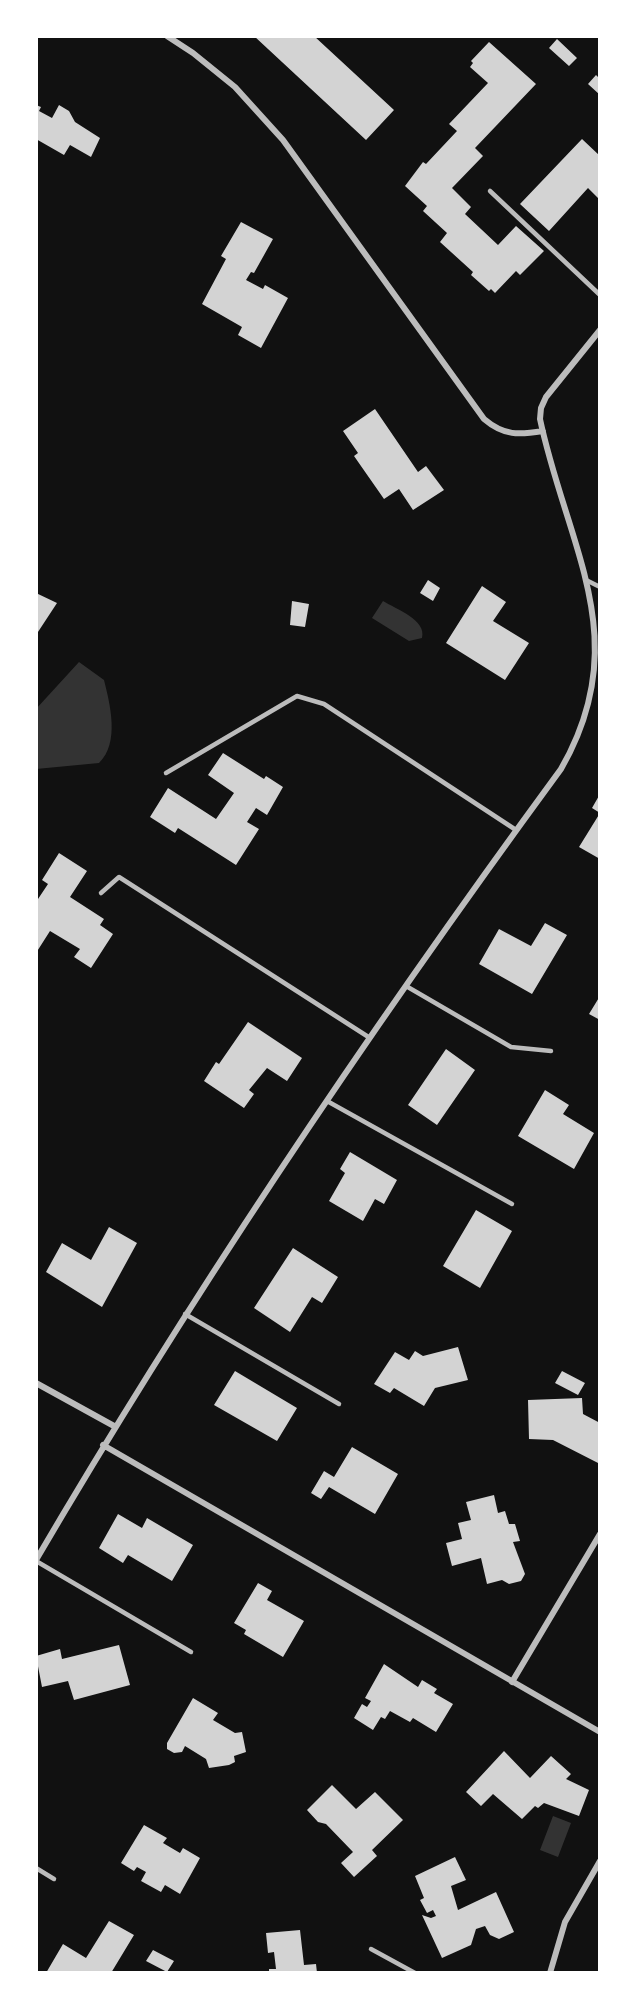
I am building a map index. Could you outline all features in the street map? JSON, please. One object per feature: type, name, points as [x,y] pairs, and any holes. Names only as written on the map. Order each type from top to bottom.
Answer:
[{"type":"street","points":[[167,36],[193,53],[234,87],[283,140],[484,419],[505,433],[517,435],[543,431]]},
{"type":"street","points":[[36,1561],[114,1426],[185,1314],[370,1038],[568,756],[591,701],[596,644],[586,580],[543,431],[541,408],[546,397],[600,330]]},
{"type":"street","points":[[36,1383],[114,1426]]},
{"type":"street","points":[[103,1445],[600,1732]]},
{"type":"street","points":[[512,1682],[600,1534]]},
{"type":"street","points":[[550,1973],[565,1922],[600,1860]]},
{"type":"lane","points":[[490,191],[600,295]]},
{"type":"lane","points":[[586,580],[600,587]]},
{"type":"lane","points":[[166,773],[297,696],[324,704],[516,830]]},
{"type":"lane","points":[[101,893],[119,877],[370,1038]]},
{"type":"lane","points":[[406,986],[511,1047],[551,1051]]},
{"type":"lane","points":[[327,1101],[512,1204]]},
{"type":"lane","points":[[185,1314],[339,1404]]},
{"type":"lane","points":[[36,1561],[191,1652]]},
{"type":"lane","points":[[36,1868],[54,1879]]},
{"type":"lane","points":[[371,1948],[415,1973]]},
{"type":"shaded area","points":[[383,601],[415,620],[420,626],[422,638],[409,641],[372,618]]},
{"type":"shaded area","points":[[79,662],[104,680],[112,723],[105,755],[99,763],[36,769],[36,709]]},
{"type":"shaded area","points":[[553,1816],[571,1823],[558,1857],[540,1850]]},
{"type":"building","points":[[254,36],[314,36],[394,110],[366,140]]},
{"type":"building","points":[[557,39],[577,58],[569,66],[549,48]]},
{"type":"building","points":[[489,42],[536,84],[475,148],[483,156],[452,188],[471,207],[465,214],[498,245],[516,226],[544,251],[520,275],[516,271],[495,293],[491,289],[489,291],[471,275],[473,272],[440,242],[447,233],[423,211],[427,206],[405,186],[423,162],[426,164],[457,131],[449,124],[488,83],[470,67],[473,63],[471,61]]},
{"type":"building","points":[[596,75],[600,79],[600,95],[588,84]]},
{"type":"building","points":[[36,105],[41,107],[39,111],[52,118],[59,105],[69,111],[75,122],[100,138],[91,157],[70,145],[64,155],[36,139]]},
{"type":"building","points":[[582,139],[600,156],[600,200],[588,188],[549,231],[520,204]]},
{"type":"building","points":[[241,222],[273,239],[254,273],[251,272],[246,280],[263,289],[265,285],[288,298],[261,348],[238,335],[242,327],[202,304],[226,259],[221,256]]},
{"type":"building","points":[[375,409],[418,472],[426,466],[444,490],[413,510],[399,489],[384,499],[354,456],[358,453],[343,431]]},
{"type":"building","points":[[428,580],[440,588],[433,601],[420,593]]},
{"type":"building","points":[[482,586],[506,602],[493,621],[529,643],[505,680],[446,643]]},
{"type":"building","points":[[36,593],[57,603],[36,635]]},
{"type":"building","points":[[292,601],[309,604],[305,627],[290,625]]},
{"type":"building","points":[[223,753],[264,779],[266,776],[283,787],[267,815],[256,808],[247,822],[259,829],[236,865],[178,828],[175,833],[150,817],[168,788],[216,819],[234,793],[208,775]]},
{"type":"building","points":[[600,794],[600,813],[592,808]]},
{"type":"building","points":[[600,813],[600,859],[579,847]]},
{"type":"building","points":[[59,853],[87,871],[70,897],[104,919],[100,925],[113,934],[91,968],[74,957],[80,949],[50,931],[36,953],[36,902],[48,884],[42,880]]},
{"type":"building","points":[[545,923],[567,935],[532,994],[479,964],[499,929],[531,946]]},
{"type":"building","points":[[600,996],[600,1020],[589,1014]]},
{"type":"building","points":[[248,1022],[302,1058],[287,1081],[267,1068],[249,1090],[254,1094],[244,1108],[204,1081],[216,1062],[219,1064]]},
{"type":"building","points":[[446,1049],[475,1070],[437,1125],[408,1105]]},
{"type":"building","points":[[545,1090],[569,1105],[563,1114],[594,1133],[574,1169],[518,1136]]},
{"type":"building","points":[[350,1152],[397,1180],[384,1204],[375,1199],[363,1221],[329,1201],[345,1173],[340,1169]]},
{"type":"building","points":[[476,1210],[512,1231],[480,1288],[443,1266]]},
{"type":"building","points":[[109,1227],[137,1243],[102,1307],[46,1272],[62,1243],[91,1260]]},
{"type":"building","points":[[293,1248],[338,1277],[322,1303],[312,1297],[290,1332],[254,1308]]},
{"type":"building","points":[[458,1347],[468,1380],[435,1388],[424,1406],[394,1388],[390,1393],[374,1384],[395,1352],[409,1360],[415,1351],[423,1356]]},
{"type":"building","points":[[235,1371],[297,1408],[277,1441],[214,1405]]},
{"type":"building","points":[[562,1371],[585,1383],[578,1395],[555,1383]]},
{"type":"building","points":[[582,1398],[583,1414],[600,1423],[600,1464],[553,1440],[529,1439],[528,1400]]},
{"type":"building","points":[[352,1447],[398,1474],[375,1514],[329,1487],[321,1499],[311,1493],[324,1471],[334,1477]]},
{"type":"building","points":[[494,1495],[498,1513],[505,1511],[509,1524],[515,1524],[520,1541],[513,1542],[525,1574],[521,1581],[509,1584],[502,1580],[487,1584],[481,1558],[452,1566],[446,1543],[462,1539],[458,1523],[471,1520],[466,1502]]},
{"type":"building","points":[[118,1514],[142,1528],[147,1518],[193,1545],[172,1581],[128,1555],[123,1563],[99,1548]]},
{"type":"building","points":[[258,1583],[272,1591],[267,1600],[304,1621],[283,1657],[244,1634],[246,1630],[234,1623]]},
{"type":"building","points":[[119,1645],[130,1685],[74,1700],[68,1681],[42,1687],[36,1656],[60,1649],[62,1659]]},
{"type":"building","points":[[384,1664],[418,1687],[422,1680],[437,1689],[434,1693],[453,1704],[436,1732],[413,1718],[410,1722],[390,1711],[385,1719],[381,1717],[373,1730],[354,1718],[362,1704],[367,1707],[371,1701],[365,1698]]},
{"type":"building","points":[[193,1698],[218,1713],[213,1720],[235,1733],[242,1732],[246,1752],[234,1756],[235,1762],[209,1768],[206,1759],[185,1746],[182,1752],[174,1753],[167,1749],[167,1743]]},
{"type":"building","points":[[504,1751],[530,1778],[551,1756],[571,1774],[566,1779],[589,1790],[579,1816],[544,1803],[538,1808],[535,1806],[522,1819],[493,1794],[481,1806],[466,1792]]},
{"type":"building","points":[[332,1785],[356,1809],[375,1792],[403,1820],[372,1850],[377,1856],[354,1877],[341,1863],[353,1852],[326,1824],[318,1822],[307,1810]]},
{"type":"building","points":[[144,1825],[167,1838],[163,1843],[180,1853],[183,1848],[200,1858],[180,1894],[165,1885],[161,1892],[141,1881],[146,1872],[137,1867],[134,1871],[121,1863]]},
{"type":"building","points":[[455,1857],[466,1880],[451,1886],[458,1910],[496,1892],[514,1932],[499,1939],[490,1935],[485,1926],[476,1929],[471,1945],[442,1958],[422,1915],[431,1918],[436,1916],[433,1910],[427,1913],[420,1900],[424,1898],[415,1876]]},
{"type":"building","points":[[109,1921],[134,1935],[111,1973],[46,1973],[63,1944],[86,1958]]},
{"type":"building","points":[[300,1930],[304,1965],[316,1964],[317,1973],[269,1973],[269,1969],[276,1969],[274,1952],[268,1953],[266,1933]]},
{"type":"building","points":[[153,1950],[174,1961],[167,1972],[146,1961]]}]
